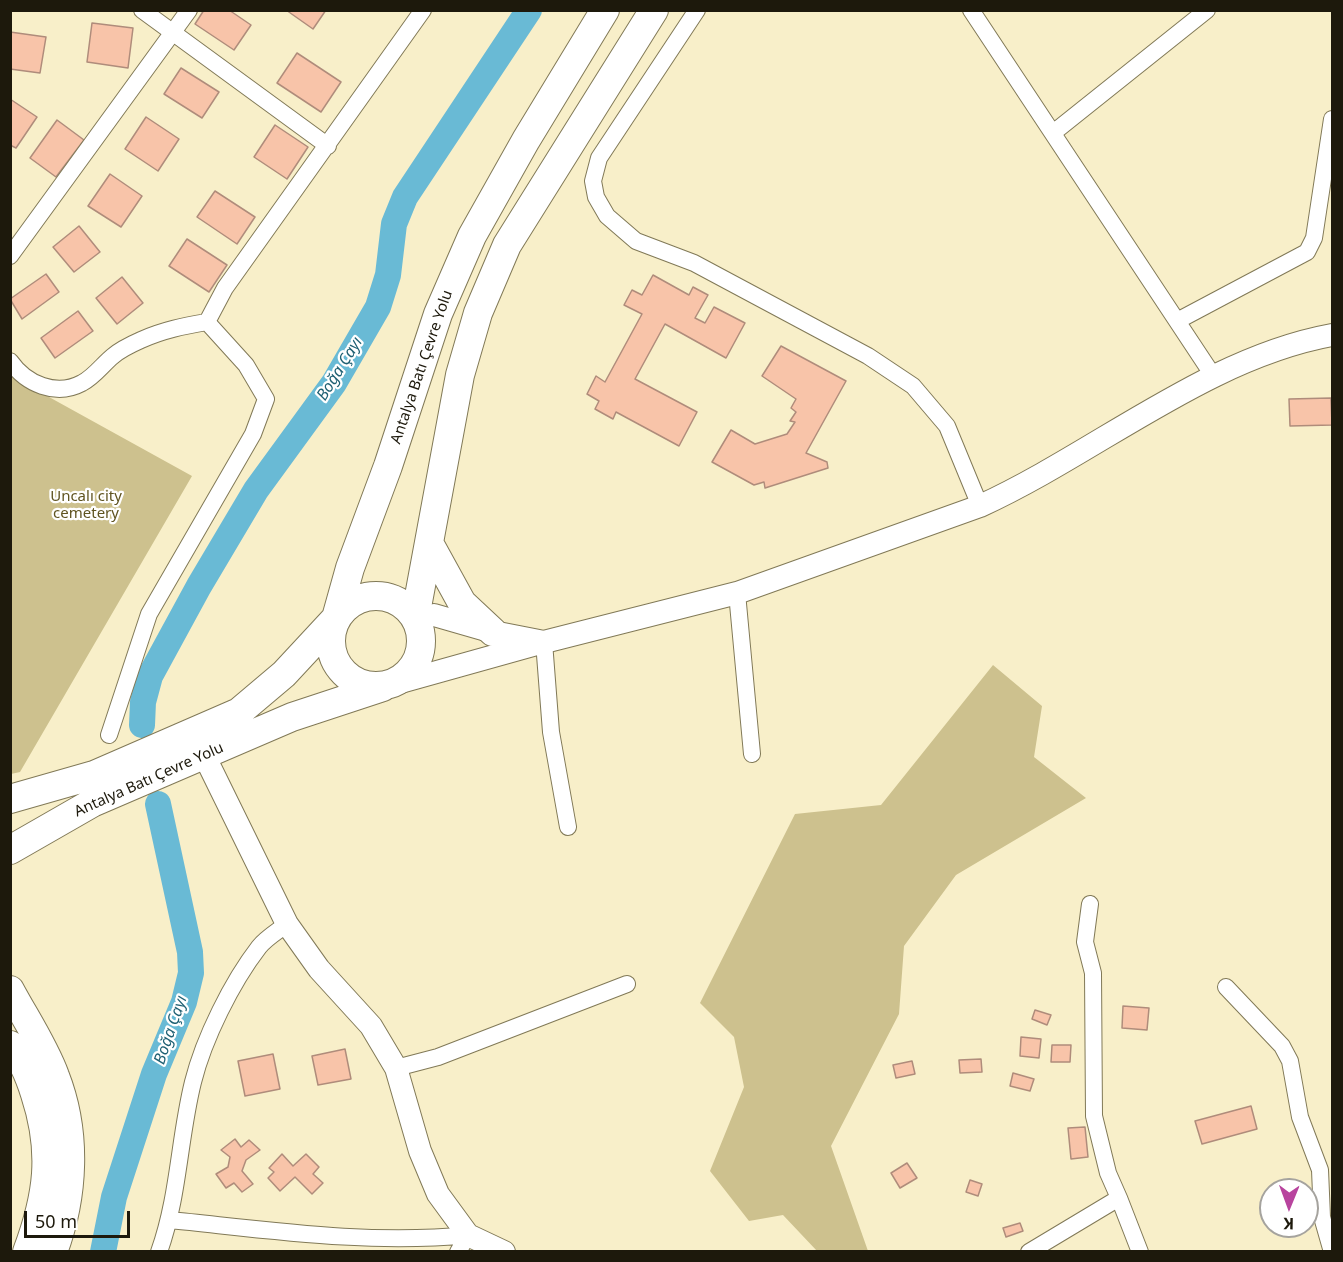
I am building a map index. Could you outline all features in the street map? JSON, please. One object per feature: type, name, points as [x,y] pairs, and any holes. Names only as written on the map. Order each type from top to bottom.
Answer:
[{"type":"highway","name":"Antalya Batı Çevre Yolu","points":[[10,799],[94,775],[239,712],[284,674],[336,618],[350,568],[388,466],[438,314],[472,236],[526,140],[605,10]]},
{"type":"highway","points":[[415,618],[460,375],[477,313],[507,245],[654,10]]},
{"type":"highway","points":[[429,543],[462,603],[493,632]]},
{"type":"highway","points":[[372,596],[393,599],[404,605],[415,618],[422,644],[415,665],[397,682],[383,687],[369,687],[354,682],[335,663],[330,642],[336,618],[352,602],[372,596]]},
{"type":"highway","name":"Antalya Batı Çevre Yolu","points":[[21,843],[92,803],[292,717],[383,687]]},
{"type":"highway","points":[[10,873],[21,843]]},
{"type":"highway","points":[[10,990],[55,1076],[67,1115],[71,1150],[69,1186],[65,1211],[53,1251]]},
{"type":"highway","points":[[10,1045],[32,1083],[45,1124],[46,1186],[39,1218],[27,1251]]},
{"type":"main road","name":"Antalya Batı Çevre Yolu","points":[[383,687],[544,642],[737,593],[980,506],[1017,489],[1214,378],[1264,356],[1332,335]]},
{"type":"main road","points":[[415,618],[434,615],[493,632],[544,642]]},
{"type":"main road","points":[[204,755],[287,924],[319,969],[371,1026],[396,1068],[420,1151],[438,1194],[463,1243],[504,1251]]},
{"type":"street","points":[[142,10],[328,146]]},
{"type":"street","points":[[10,256],[175,33],[189,10]]},
{"type":"street","points":[[207,322],[225,288],[423,10]]},
{"type":"street","points":[[697,10],[599,158],[593,181],[596,197],[607,216],[636,241],[694,263],[868,356],[913,386],[947,426],[980,506]]},
{"type":"street","points":[[971,10],[1214,378]]},
{"type":"street","points":[[1053,133],[1207,10]]},
{"type":"street","points":[[1177,321],[1307,252],[1314,238],[1332,119]]},
{"type":"street","points":[[10,361],[21,374],[40,386],[56,389],[68,388],[84,382],[115,354],[141,339],[171,328],[207,322]]},
{"type":"street","points":[[109,735],[149,614],[253,434],[266,399],[246,365],[207,322]]},
{"type":"street","points":[[737,593],[752,754]]},
{"type":"street","points":[[544,642],[551,732],[568,827]]},
{"type":"street","points":[[1090,904],[1085,942],[1093,973],[1094,1116],[1108,1173],[1140,1251]]},
{"type":"street","points":[[159,1251],[170,1220],[193,1082],[207,1042],[239,978],[261,945],[287,924]]},
{"type":"street","points":[[396,1068],[438,1057],[627,984]]},
{"type":"street","points":[[1226,987],[1282,1046],[1290,1061],[1300,1117],[1320,1170],[1322,1217],[1332,1251]]},
{"type":"street","points":[[1029,1251],[1119,1198]]},
{"type":"street","points":[[170,1220],[331,1237],[463,1243]]},
{"type":"green space","name":"Uncalı city cemetery","points":[[11,376],[192,476],[20,772],[11,774]]},
{"type":"green space","points":[[993,665],[1042,706],[1034,757],[1086,798],[956,875],[904,946],[899,1014],[831,1146],[868,1251],[817,1251],[783,1215],[749,1221],[710,1171],[744,1087],[734,1037],[700,1003],[795,814],[881,805]]},
{"type":"building","points":[[204,10],[229,10],[251,25],[234,50],[195,24]]},
{"type":"building","points":[[286,10],[326,10],[313,29]]},
{"type":"building","points":[[92,23],[133,28],[128,68],[87,62]]},
{"type":"building","points":[[10,32],[46,37],[40,73],[10,69]]},
{"type":"building","points":[[297,53],[341,82],[321,112],[277,83]]},
{"type":"building","points":[[181,68],[219,92],[202,118],[164,94]]},
{"type":"building","points":[[10,99],[37,117],[16,148],[10,145]]},
{"type":"building","points":[[146,117],[179,139],[158,171],[125,149]]},
{"type":"building","points":[[57,120],[84,140],[56,177],[30,158]]},
{"type":"building","points":[[275,125],[308,147],[287,179],[254,157]]},
{"type":"building","points":[[110,174],[142,196],[121,227],[88,206]]},
{"type":"building","points":[[215,191],[255,217],[237,244],[197,217]]},
{"type":"building","points":[[79,226],[100,252],[74,272],[53,247]]},
{"type":"building","points":[[187,239],[227,265],[209,292],[169,266]]},
{"type":"building","points":[[46,274],[59,292],[22,319],[10,299]]},
{"type":"building","points":[[653,275],[689,295],[693,287],[708,295],[695,318],[705,323],[714,307],[745,323],[726,358],[665,324],[635,379],[697,412],[679,446],[616,412],[613,419],[595,409],[599,401],[587,394],[596,376],[605,382],[642,314],[624,305],[632,290],[642,295]]},
{"type":"building","points":[[122,277],[143,303],[117,324],[96,298]]},
{"type":"building","points":[[78,311],[93,331],[55,358],[41,338]]},
{"type":"building","points":[[781,346],[846,381],[806,453],[827,462],[828,468],[765,488],[764,482],[754,485],[712,462],[731,430],[755,444],[787,434],[795,422],[790,421],[796,412],[791,408],[796,399],[762,376]]},
{"type":"building","points":[[1331,398],[1332,425],[1290,426],[1289,399]]},
{"type":"building","points":[[1123,1006],[1149,1008],[1147,1030],[1122,1028]]},
{"type":"building","points":[[1035,1010],[1051,1015],[1047,1025],[1032,1019]]},
{"type":"building","points":[[1021,1037],[1041,1039],[1039,1058],[1020,1056]]},
{"type":"building","points":[[1052,1045],[1071,1045],[1070,1062],[1051,1062]]},
{"type":"building","points":[[345,1049],[351,1079],[318,1085],[312,1056]]},
{"type":"building","points":[[273,1054],[280,1089],[245,1096],[238,1061]]},
{"type":"building","points":[[981,1059],[982,1072],[960,1073],[959,1060]]},
{"type":"building","points":[[912,1061],[915,1074],[896,1078],[893,1065]]},
{"type":"building","points":[[1013,1073],[1034,1079],[1030,1091],[1010,1086]]},
{"type":"building","points":[[1251,1106],[1257,1129],[1202,1144],[1195,1121]]},
{"type":"building","points":[[1085,1127],[1088,1157],[1071,1159],[1068,1128]]},
{"type":"building","points":[[235,1139],[241,1147],[249,1140],[260,1150],[246,1160],[242,1171],[253,1184],[242,1192],[234,1183],[226,1188],[216,1174],[228,1167],[230,1157],[221,1150]]},
{"type":"building","points":[[282,1154],[293,1166],[306,1154],[319,1167],[313,1174],[323,1183],[312,1194],[295,1177],[280,1191],[268,1178],[274,1172],[269,1168]]},
{"type":"building","points":[[907,1163],[917,1178],[900,1188],[891,1173]]},
{"type":"building","points":[[970,1180],[982,1184],[978,1196],[966,1192]]},
{"type":"building","points":[[1020,1223],[1023,1231],[1006,1237],[1003,1228]]},
{"type":"waterway","name":"Boğa Çayı","points":[[142,725],[143,702],[150,676],[199,586],[256,490],[334,383],[378,307],[388,275],[394,224],[405,197],[529,10]]},
{"type":"waterway","name":"Boğa Çayı","points":[[103,1252],[114,1197],[154,1074],[184,1002],[191,973],[190,952],[158,804]]}]
